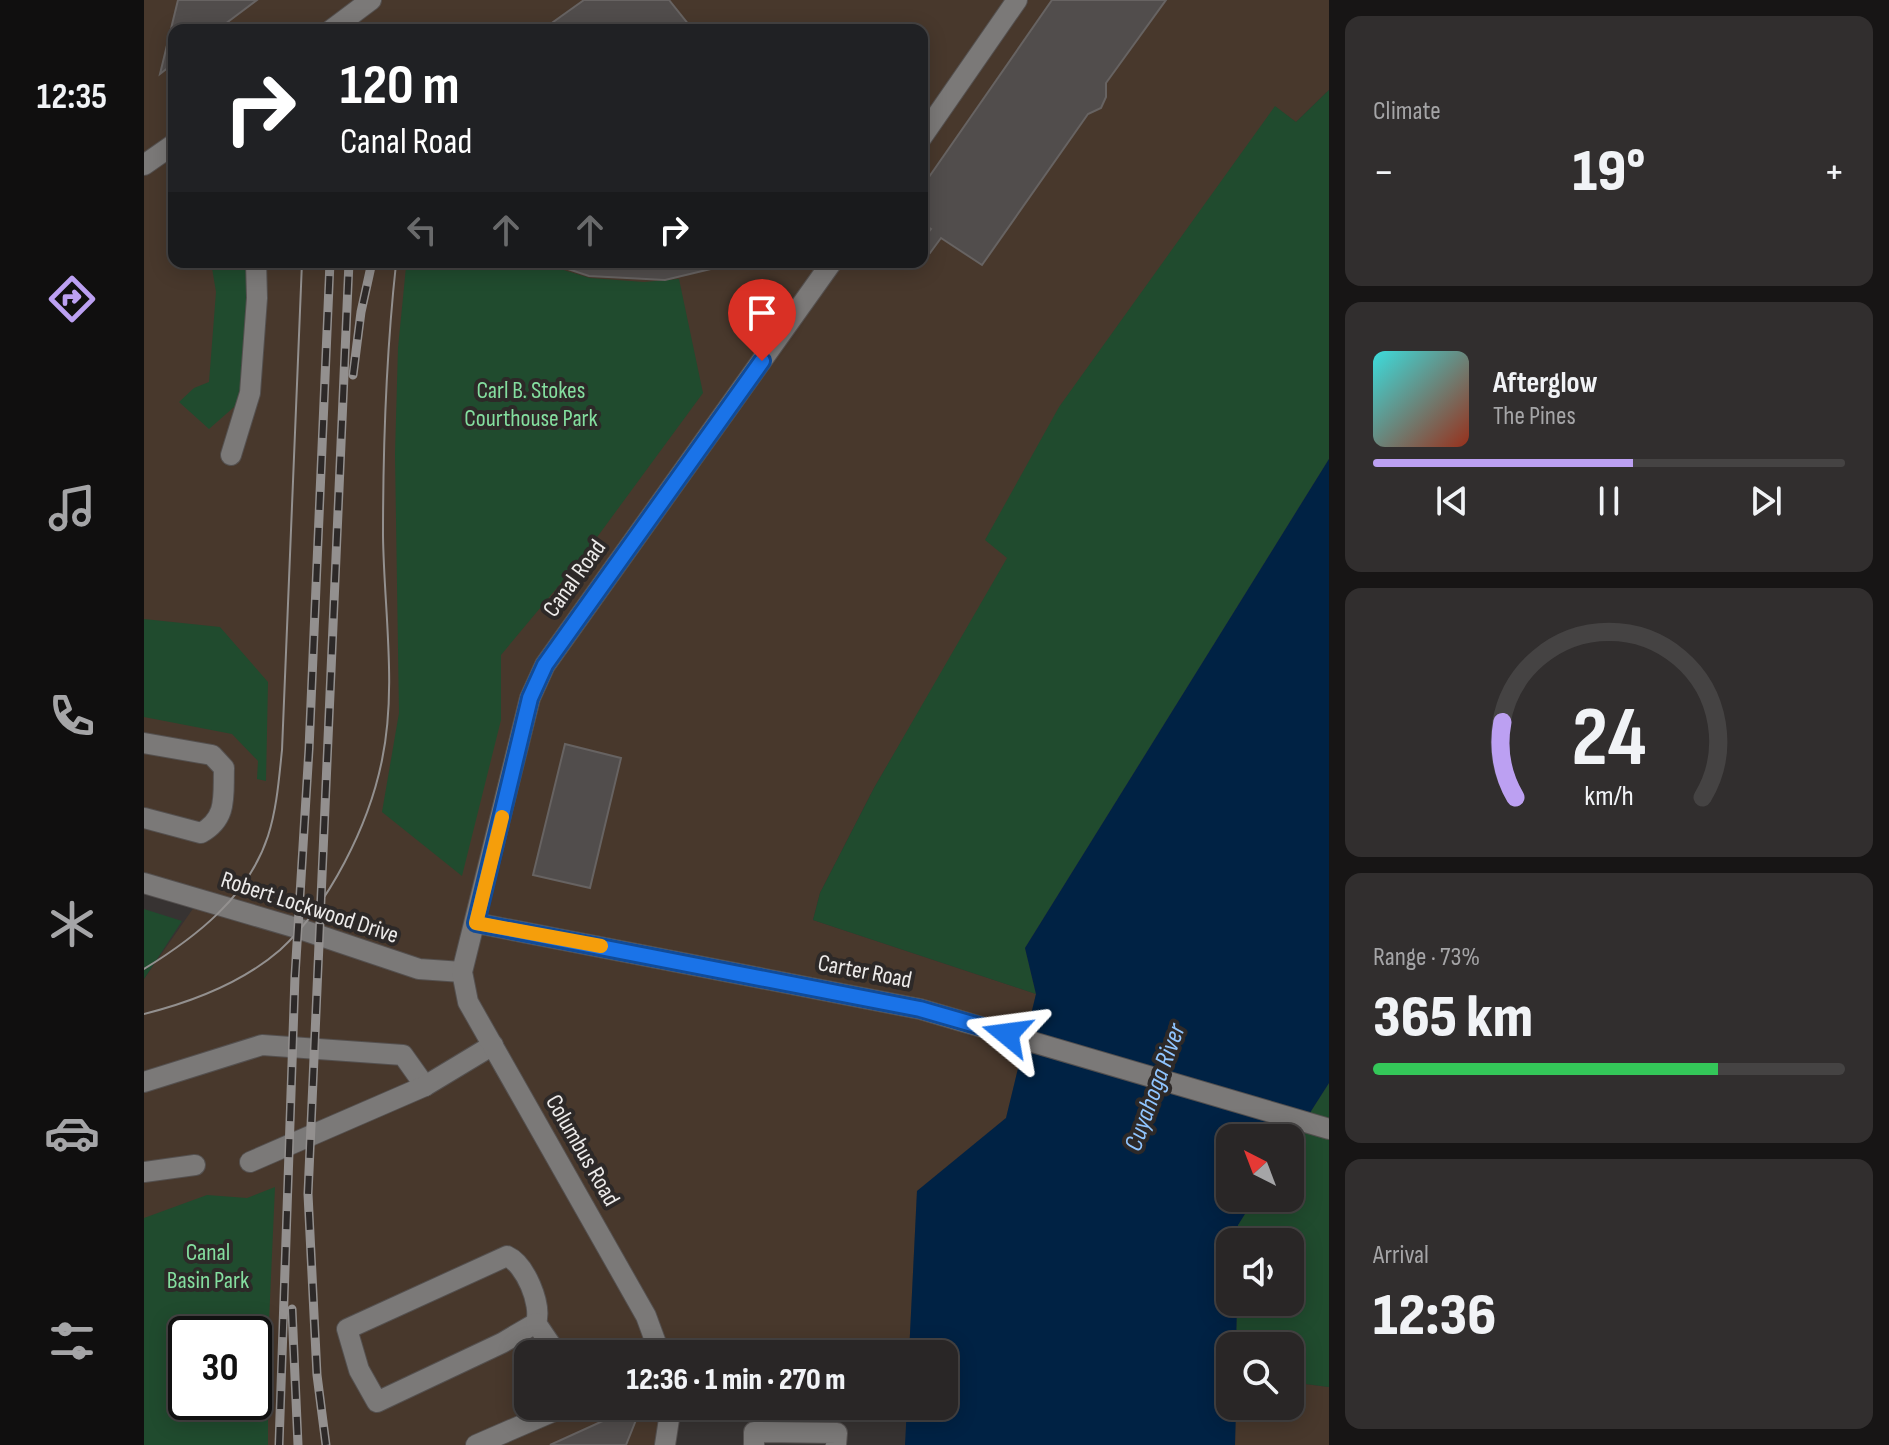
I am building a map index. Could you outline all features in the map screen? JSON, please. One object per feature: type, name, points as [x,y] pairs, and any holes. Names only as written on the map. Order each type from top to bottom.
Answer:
[{"type":"street","points":[[339,24],[371,0]]},
{"type":"street","points":[[928,128],[1017,0]]},
{"type":"street","points":[[144,165],[168,148]]},
{"type":"street","points":[[231,455],[250,393],[256,268]]},
{"type":"street","name":"Canal Road","points":[[462,972],[530,698],[545,665],[828,268]]},
{"type":"street","points":[[144,743],[212,755],[224,768],[223,805],[213,826],[201,833],[144,818]]},
{"type":"street","name":"Robert Lockwood Drive","points":[[144,883],[300,929],[419,969],[462,972]]},
{"type":"street","name":"Carter Road","points":[[476,923],[920,1009],[1329,1129]]},
{"type":"street","name":"Columbus Road","points":[[462,972],[468,1002],[646,1316],[655,1340]]},
{"type":"street","points":[[144,1082],[262,1045],[403,1055],[425,1086]]},
{"type":"street","points":[[250,1162],[425,1086],[493,1045]]},
{"type":"street","points":[[144,1172],[195,1165]]},
{"type":"street","points":[[536,1323],[502,1343],[377,1402],[359,1370],[347,1329],[507,1256],[516,1260],[532,1289],[539,1306],[536,1323],[548,1340]]},
{"type":"street","points":[[476,1445],[534,1420]]},
{"type":"street","points":[[665,1445],[669,1420]]},
{"type":"street","points":[[754,1445],[754,1432],[837,1433],[836,1445]]},
{"type":"shaded area","points":[[144,0],[1329,0],[1329,90],[1296,122],[1275,107],[874,788],[820,893],[813,920],[1036,994],[1006,1118],[917,1191],[910,1340],[514,1340],[514,1420],[669,1420],[665,1445],[144,1445],[144,979],[199,900],[144,883]]},
{"type":"shaded area","points":[[1304,1384],[1329,1387],[1329,1445],[1235,1445],[1236,1420],[1304,1420]]},
{"type":"green space","points":[[1329,90],[1329,459],[1025,948],[1036,994],[813,920],[820,893],[874,788],[1007,558],[985,540],[1059,407],[1275,106],[1296,122]]},
{"type":"green space","points":[[212,268],[247,268],[250,393],[209,429],[179,402],[194,388],[209,382],[216,292]]},
{"type":"green space","name":"Carl B. Stokes Courthouse Park","points":[[406,268],[557,268],[590,278],[644,282],[679,279],[703,393],[581,559],[501,655],[501,720],[462,876],[382,812],[399,713],[395,454],[398,348]]},
{"type":"green space","points":[[144,619],[220,627],[268,682],[266,781],[257,779],[258,761],[232,734],[144,717]]},
{"type":"green space","points":[[144,909],[182,921],[144,979]]},
{"type":"green space","points":[[1329,1083],[1329,1387],[1304,1384],[1304,1332],[1236,1332],[1237,1316],[1304,1316],[1304,1228],[1238,1228],[1246,1212],[1304,1212],[1303,1124]]},
{"type":"green space","name":"Canal Basin Park","points":[[275,1187],[269,1316],[168,1316],[168,1420],[268,1420],[268,1445],[144,1445],[144,1218],[207,1195],[247,1198]]},
{"type":"water","name":"Cuyahoga River","points":[[1329,459],[1329,1083],[1303,1124],[1216,1124],[1216,1212],[1246,1212],[1238,1228],[1216,1228],[1216,1316],[1237,1316],[1236,1332],[1216,1332],[1216,1420],[1236,1420],[1235,1445],[905,1445],[906,1420],[958,1420],[958,1340],[910,1340],[917,1191],[1006,1118],[1036,994],[1025,948]]},
{"type":"building","points":[[178,0],[257,0],[225,24],[172,24]]},
{"type":"building","points":[[584,0],[669,0],[688,24],[550,24]]},
{"type":"building","points":[[1052,0],[1166,0],[1106,83],[1106,97],[1101,108],[1088,114],[982,265],[941,238],[928,252],[928,233],[931,229],[928,227],[928,178]]},
{"type":"building","points":[[168,41],[168,68],[160,74]]},
{"type":"building","points":[[565,268],[715,268],[665,280],[589,276]]},
{"type":"building","points":[[565,744],[621,758],[590,888],[533,875]]},
{"type":"building","points":[[605,1420],[636,1420],[626,1445],[550,1445]]},
{"type":"tram line","points":[[144,969],[201,929],[234,896],[259,858],[274,815],[282,750],[302,268]]},
{"type":"tram line","points":[[144,1014],[216,990],[280,950],[298,932],[330,887],[357,837],[376,785],[389,705],[383,536],[384,468],[387,366],[396,268]]},
{"type":"railway","points":[[279,1445],[295,976],[309,749],[330,268]]},
{"type":"railway","points":[[326,1445],[317,1375],[308,1194],[349,268]]},
{"type":"railway","points":[[353,375],[371,268]]},
{"type":"railway","points":[[292,1309],[298,1445]]},
{"type":"slow traffic","points":[[502,817],[476,923],[601,946]]},
{"type":"route","points":[[762,361],[545,665],[530,698],[476,923],[920,1009],[1007,1034]]}]
